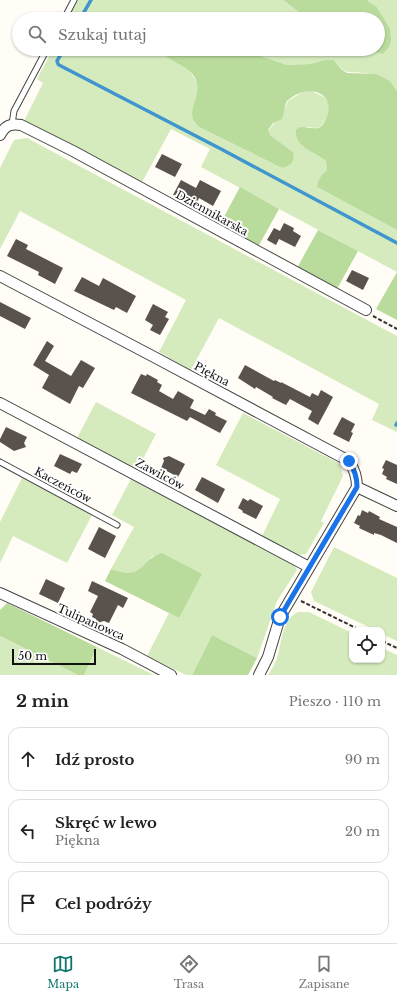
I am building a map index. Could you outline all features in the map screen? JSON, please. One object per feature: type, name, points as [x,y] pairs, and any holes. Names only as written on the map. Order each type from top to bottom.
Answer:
[{"type":"street","points":[[0,135],[4,128],[12,124]]},
{"type":"street","name":"Dziennikarska","points":[[12,124],[21,125],[73,151],[366,310]]},
{"type":"street","name":"Piękna","points":[[0,276],[349,461],[357,478],[357,487]]},
{"type":"street","name":"Zawilców","points":[[0,404],[310,567]]},
{"type":"street","points":[[259,675],[268,656],[280,617],[357,487],[397,506]]},
{"type":"street","name":"Tulipanowca","points":[[0,593],[122,649],[171,675]]},
{"type":"lane","points":[[68,12],[74,0]]},
{"type":"lane","points":[[12,124],[14,111],[43,56]]},
{"type":"lane","name":"Kaczeńców","points":[[0,462],[117,525]]},
{"type":"path","points":[[366,310],[376,318],[397,329]]},
{"type":"path","points":[[293,597],[354,627]]},
{"type":"path","points":[[385,642],[397,648]]},
{"type":"green space","points":[[78,0],[283,0],[299,12],[72,12]]},
{"type":"green space","points":[[283,0],[368,0],[377,7],[380,12],[299,12]]},
{"type":"green space","points":[[368,0],[397,0],[397,91],[390,81],[378,76],[347,72],[334,60],[324,60],[310,64],[287,65],[261,56],[385,56],[385,12],[380,12],[377,7]]},
{"type":"green space","points":[[385,21],[390,29],[391,40],[389,47],[385,52]]},
{"type":"green space","points":[[49,56],[168,56],[185,67],[196,81],[198,87],[192,116],[199,127],[274,164],[293,152],[270,135],[268,131],[285,109],[288,101],[304,91],[311,91],[324,97],[329,103],[329,111],[326,120],[320,127],[307,127],[307,149],[326,161],[327,170],[317,187],[397,230],[397,272],[201,167],[210,149],[171,129],[141,184],[24,121],[43,83],[37,79]]},
{"type":"green space","points":[[166,56],[261,56],[287,65],[310,64],[324,60],[334,60],[341,69],[347,73],[376,74],[390,81],[397,91],[397,230],[317,187],[320,178],[327,170],[326,161],[298,141],[296,130],[300,127],[318,128],[324,123],[328,110],[328,103],[320,94],[307,91],[292,97],[287,101],[282,119],[273,123],[268,130],[270,135],[293,152],[294,158],[291,164],[283,168],[199,127],[194,122],[192,117],[197,91],[196,79],[189,71]]},
{"type":"green space","points":[[27,138],[397,336],[397,432],[372,420],[379,404],[219,318],[191,370],[159,352],[186,300],[20,211],[0,249],[0,168],[14,140]]},
{"type":"green space","points":[[240,187],[279,209],[258,247],[219,226]]},
{"type":"green space","points":[[318,230],[358,251],[337,289],[297,268]]},
{"type":"green space","points":[[397,272],[397,320],[376,309]]},
{"type":"green space","points":[[96,402],[156,434],[137,470],[77,438]]},
{"type":"green space","points":[[243,413],[340,464],[343,476],[321,521],[324,523],[306,554],[298,555],[262,536],[280,499],[216,465]]},
{"type":"green space","points":[[22,478],[92,515],[67,563],[13,536],[0,563],[0,522]]},
{"type":"green space","points":[[131,479],[294,564],[297,570],[277,601],[257,658],[212,635],[192,675],[186,675],[147,656],[169,613],[179,618],[153,556],[135,572],[125,573],[111,569],[134,527],[112,515]]},
{"type":"green space","points":[[334,547],[397,578],[397,641],[385,635],[385,627],[369,627],[314,601],[311,592]]},
{"type":"green space","points":[[162,553],[202,574],[179,618],[105,581],[111,569],[130,573],[140,568],[154,556]]},
{"type":"green space","points":[[7,603],[97,647],[84,675],[78,675],[0,636],[0,610]]},
{"type":"green space","points":[[298,612],[309,612],[349,632],[349,663],[385,663],[385,649],[397,655],[397,675],[268,675],[276,661],[285,627],[292,616]]},
{"type":"green space","points":[[212,635],[257,658],[248,675],[192,675]]},
{"type":"green space","points":[[0,636],[78,675],[0,675]]},
{"type":"green space","points":[[97,647],[154,675],[84,675]]},
{"type":"building","points":[[162,154],[182,164],[175,177],[155,167]]},
{"type":"building","points":[[181,180],[196,188],[200,180],[221,191],[213,206],[199,198],[197,202],[184,196],[182,199],[173,195]]},
{"type":"building","points":[[284,223],[294,228],[293,231],[301,236],[295,247],[279,239],[276,245],[267,240],[274,228],[280,231]]},
{"type":"building","points":[[16,239],[28,245],[26,249],[63,268],[55,284],[38,275],[39,272],[7,256]]},
{"type":"building","points":[[352,270],[369,278],[363,290],[346,281]]},
{"type":"building","points":[[82,277],[99,286],[103,278],[136,296],[127,313],[116,307],[114,310],[74,291]]},
{"type":"building","points":[[0,302],[31,318],[25,329],[0,316]]},
{"type":"building","points":[[153,304],[168,312],[165,317],[169,319],[160,335],[150,330],[153,325],[145,320]]},
{"type":"building","points":[[47,341],[54,346],[45,361],[71,376],[81,360],[95,368],[83,388],[79,386],[70,404],[42,388],[49,375],[33,365]]},
{"type":"building","points":[[245,365],[274,381],[281,382],[310,397],[312,393],[318,396],[321,390],[333,397],[318,425],[308,419],[312,411],[290,399],[286,405],[272,398],[273,397],[256,387],[255,389],[238,378]]},
{"type":"building","points":[[141,374],[146,376],[147,374],[158,380],[157,382],[162,385],[159,391],[173,399],[178,391],[194,400],[190,408],[205,415],[209,409],[216,413],[215,415],[227,421],[220,433],[190,417],[187,421],[131,393]]},
{"type":"building","points":[[342,417],[355,424],[351,432],[353,433],[349,442],[333,434]]},
{"type":"building","points":[[6,427],[27,437],[24,443],[26,447],[14,451],[0,442]]},
{"type":"building","points":[[60,454],[82,464],[77,473],[72,471],[70,474],[54,466]]},
{"type":"building","points":[[169,456],[185,464],[178,477],[161,468],[164,461],[163,458]]},
{"type":"building","points":[[386,460],[397,465],[397,484],[386,479],[387,477],[382,474],[384,469],[382,468]]},
{"type":"building","points":[[202,477],[225,489],[218,503],[195,490]]},
{"type":"building","points":[[243,498],[248,501],[250,499],[263,506],[256,519],[242,512],[243,511],[238,508]]},
{"type":"building","points":[[362,510],[368,513],[369,511],[380,517],[379,519],[397,527],[397,543],[381,535],[374,533],[374,535],[359,528],[360,526],[354,523],[358,515],[360,516]]},
{"type":"building","points":[[99,527],[116,536],[105,558],[88,549]]},
{"type":"building","points":[[46,579],[65,588],[58,603],[39,594]]},
{"type":"building","points":[[92,581],[128,598],[123,608],[118,605],[109,623],[104,621],[97,623],[96,619],[92,617],[93,614],[90,612],[98,596],[88,591]]},
{"type":"waterway","points":[[84,12],[91,0]]},
{"type":"waterway","points":[[60,56],[57,61],[59,65],[397,243]]},
{"type":"route","points":[[280,617],[357,487],[357,478],[349,461]]}]
